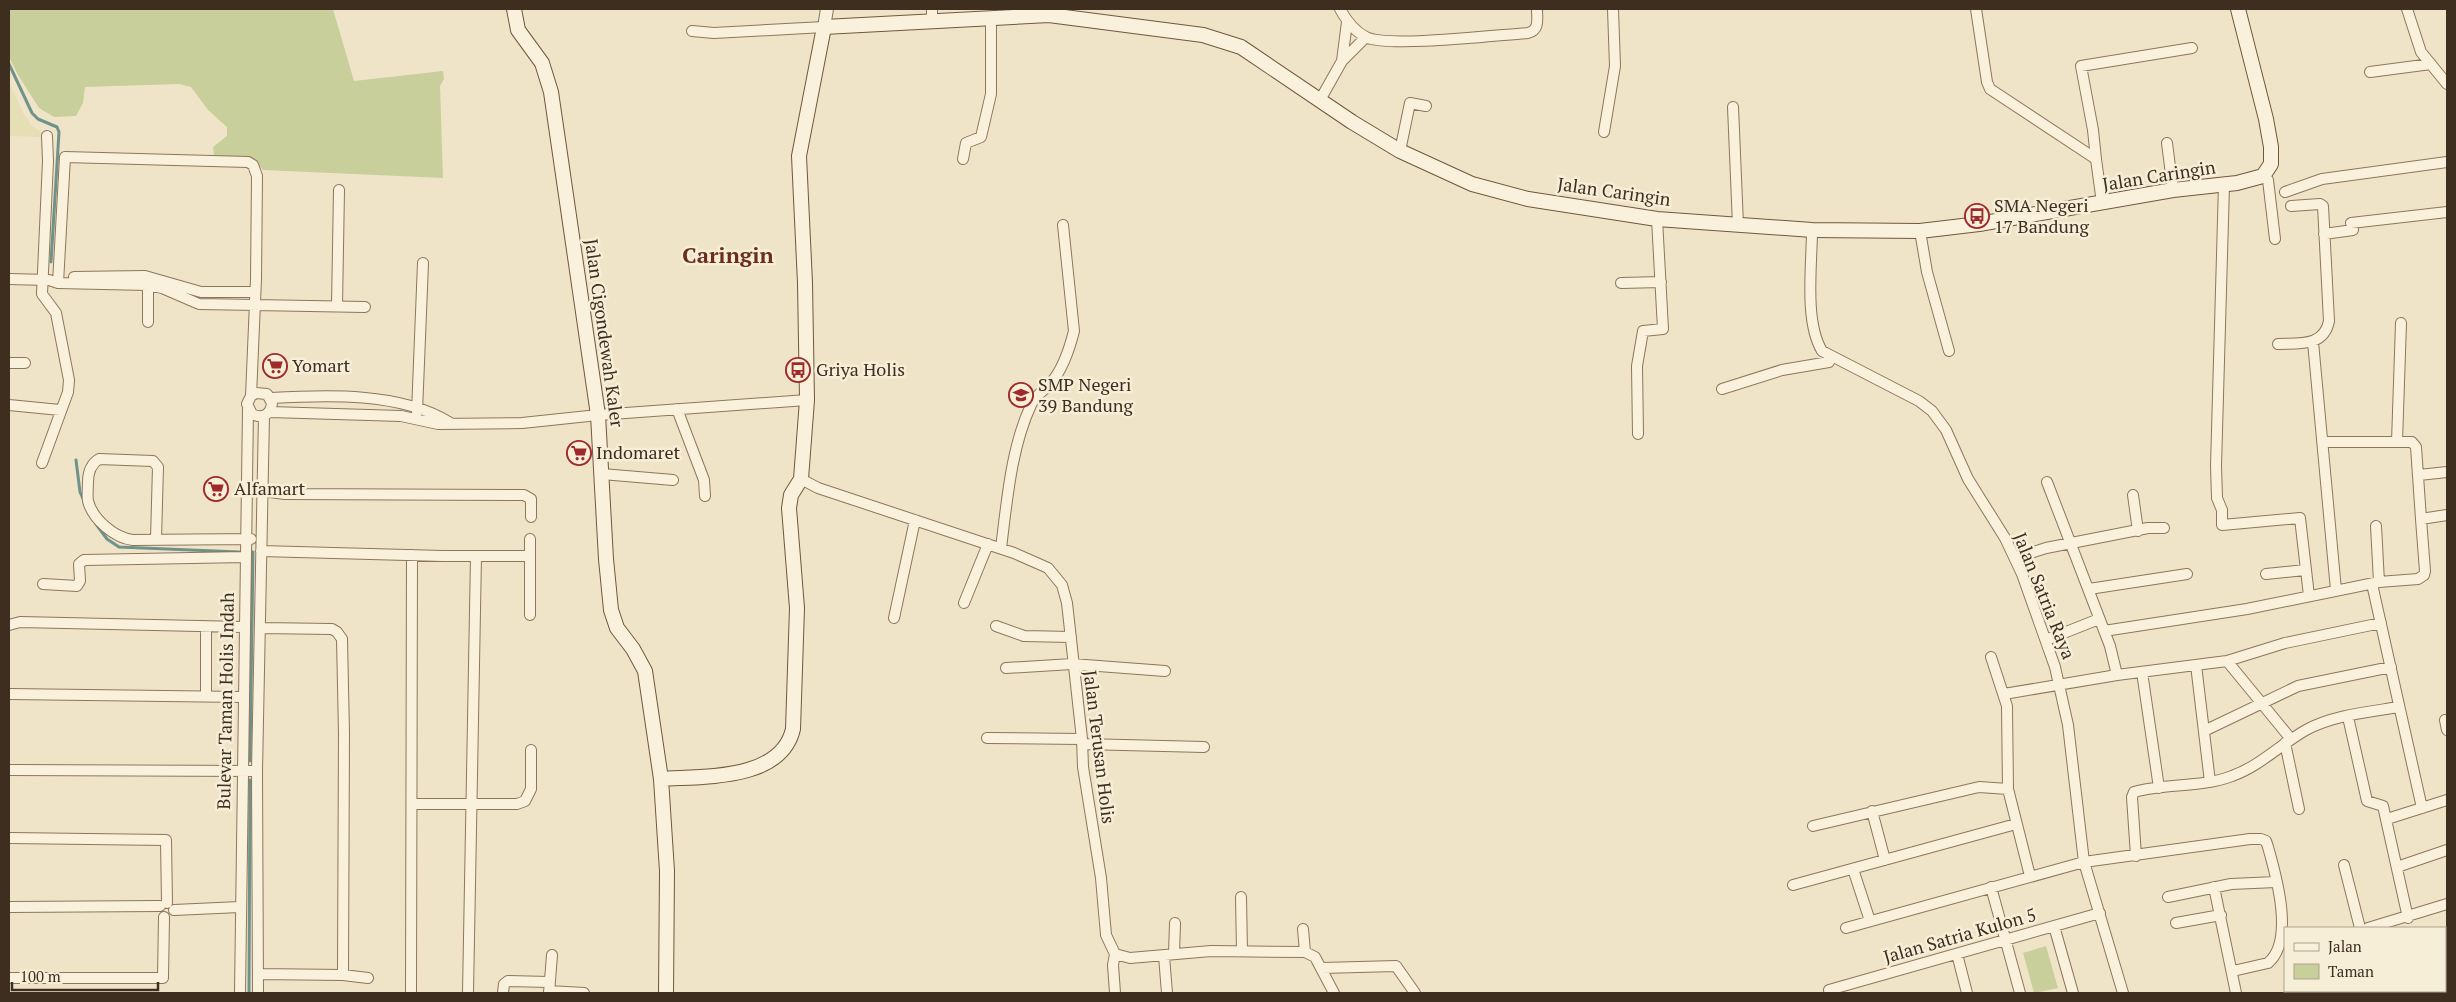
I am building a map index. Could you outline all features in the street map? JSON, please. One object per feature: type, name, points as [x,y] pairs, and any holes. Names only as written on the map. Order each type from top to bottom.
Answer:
[{"type":"main road","name":"Jalan Cigondewah Kaler","points":[[514,9],[518,30],[542,63],[551,92],[598,414],[606,559],[612,610],[617,628],[633,649],[644,672],[660,778],[667,871],[666,993]]},
{"type":"main road","points":[[2238,9],[2266,118],[2271,147],[2271,164],[2263,176]]},
{"type":"main road","name":"Jalan Caringin","points":[[824,27],[932,15],[991,18],[1054,15],[1203,35],[1232,43],[1256,55],[1320,100],[1400,151],[1472,184],[1506,194],[1657,219],[1812,230],[1920,231],[1979,224],[2173,190],[2224,185],[2263,176]]},
{"type":"main road","points":[[660,778],[727,774],[747,770],[774,759],[790,741],[797,608],[789,508],[791,495],[801,479],[807,400],[805,283],[799,156],[824,27]]},
{"type":"street","points":[[692,31],[714,33],[824,27],[827,9]]},
{"type":"street","points":[[1340,9],[1347,22],[1366,38],[1389,41],[1533,32],[1536,27],[1537,9]]},
{"type":"street","points":[[1604,132],[1615,66],[1613,9]]},
{"type":"street","points":[[1976,9],[1987,82],[1990,88],[2096,160]]},
{"type":"street","points":[[2407,9],[2421,52],[2447,84]]},
{"type":"street","points":[[963,159],[966,143],[981,137],[989,106],[992,75],[991,18]]},
{"type":"street","points":[[1342,62],[1347,22]]},
{"type":"street","points":[[1320,100],[1342,62],[1366,38]]},
{"type":"street","points":[[2102,203],[2093,130],[2081,66],[2192,48]]},
{"type":"street","points":[[2370,72],[2431,64]]},
{"type":"street","points":[[1400,151],[1410,103],[1426,106]]},
{"type":"street","points":[[1733,107],[1738,225]]},
{"type":"street","points":[[42,463],[68,392],[69,380],[56,313],[42,294],[52,280],[57,159],[47,136]]},
{"type":"street","points":[[2167,143],[2173,190]]},
{"type":"street","points":[[57,159],[248,162],[253,165],[256,170],[257,185],[251,396],[247,404],[248,409],[258,417],[267,414],[417,412]]},
{"type":"street","points":[[52,280],[57,159]]},
{"type":"street","points":[[2285,192],[2321,179],[2447,162]]},
{"type":"street","points":[[2263,176],[2268,180],[2275,239]]},
{"type":"street","points":[[2224,185],[2217,498],[2222,510],[2222,525],[2300,518],[2309,596]]},
{"type":"street","points":[[337,306],[339,190]]},
{"type":"street","points":[[2278,344],[2313,342],[2324,334],[2329,321],[2322,204],[2291,206]]},
{"type":"street","points":[[2324,234],[2352,230],[2352,223],[2447,212]]},
{"type":"street","points":[[1638,434],[1637,362],[1644,330],[1663,329],[1657,219]]},
{"type":"street","points":[[1001,548],[1019,438],[1036,396],[1055,377],[1071,344],[1074,330],[1064,224]]},
{"type":"street","name":"Jalan Satria Raya","points":[[1812,230],[1812,319],[1819,347],[1827,355],[1919,401],[1937,416],[1946,430],[1968,479],[2005,538],[2015,558],[2046,640],[2060,685],[2068,724],[2084,862],[2122,993]]},
{"type":"street","points":[[1920,231],[1927,272],[1949,351]]},
{"type":"street","points":[[417,412],[423,263]]},
{"type":"street","points":[[52,280],[145,276],[200,292],[254,292]]},
{"type":"street","points":[[9,279],[148,285],[162,288],[199,304],[364,307]]},
{"type":"street","points":[[1620,283],[1661,282]]},
{"type":"street","points":[[148,285],[148,322]]},
{"type":"street","points":[[2397,442],[2401,323]]},
{"type":"street","points":[[2313,342],[2336,590]]},
{"type":"street","points":[[1722,389],[1782,370],[1829,362]]},
{"type":"street","points":[[9,363],[25,363]]},
{"type":"street","points":[[251,396],[261,392],[271,398],[322,397],[389,401],[449,422],[522,423],[598,414],[807,400]]},
{"type":"street","points":[[267,414],[272,403],[271,398]]},
{"type":"street","points":[[9,405],[60,410]]},
{"type":"street","name":"Bulevar Taman Holis Indah","points":[[248,409],[253,539],[261,551],[257,771],[258,993]]},
{"type":"street","points":[[677,409],[704,480],[705,496]]},
{"type":"street","name":"Bulevar Taman Holis Indah","points":[[240,993],[241,771],[245,557],[253,539],[262,491],[267,414]]},
{"type":"street","points":[[2104,630],[2248,609],[2336,590],[2418,578],[2424,575],[2419,475],[2415,445],[2412,442],[2323,442]]},
{"type":"street","points":[[156,539],[158,467],[153,461],[99,459],[93,463],[88,484],[88,500],[92,511],[122,539],[156,539],[253,539]]},
{"type":"street","points":[[2419,475],[2447,472]]},
{"type":"street","points":[[602,474],[672,480]]},
{"type":"street","name":"Jalan Terusan Holis","points":[[801,479],[818,488],[1039,562],[1057,577],[1066,603],[1071,637],[1083,767],[1101,878],[1106,935],[1115,954]]},
{"type":"street","points":[[2047,482],[2104,630],[2117,675]]},
{"type":"street","points":[[262,491],[285,494],[524,494],[531,499],[531,517]]},
{"type":"street","points":[[2133,495],[2138,531]]},
{"type":"street","points":[[2422,519],[2447,515]]},
{"type":"street","points":[[894,618],[914,520]]},
{"type":"street","points":[[2376,526],[2375,583],[2381,624],[2422,808]]},
{"type":"street","points":[[2015,558],[2070,543],[2164,528]]},
{"type":"street","points":[[530,539],[530,616]]},
{"type":"street","points":[[964,603],[988,544]]},
{"type":"street","points":[[261,551],[530,556]]},
{"type":"street","points":[[411,993],[412,554]]},
{"type":"street","points":[[468,993],[476,556]]},
{"type":"street","points":[[43,584],[77,586],[80,581],[79,564],[84,560],[245,557]]},
{"type":"street","points":[[2266,574],[2305,570]]},
{"type":"street","points":[[2089,589],[2187,574]]},
{"type":"street","points":[[2046,640],[2099,619]]},
{"type":"street","points":[[9,625],[20,622],[206,628],[243,627]]},
{"type":"street","points":[[2004,694],[2117,675],[2227,661],[2286,643],[2381,624]]},
{"type":"street","points":[[996,626],[1024,636],[1071,637]]},
{"type":"street","points":[[206,628],[206,697]]},
{"type":"street","points":[[260,628],[332,629],[342,639],[344,733],[343,975]]},
{"type":"street","points":[[1991,657],[2004,694],[2008,724],[2008,788],[2030,876]]},
{"type":"street","points":[[2227,661],[2261,703],[2288,741],[2298,809]]},
{"type":"street","points":[[1006,668],[1072,664],[1166,671]]},
{"type":"street","points":[[2196,665],[2210,782]]},
{"type":"street","points":[[2204,731],[2287,690],[2313,681],[2391,667]]},
{"type":"street","points":[[2142,672],[2160,788]]},
{"type":"street","points":[[9,694],[242,698]]},
{"type":"street","points":[[2136,856],[2132,794],[2136,791],[2210,782],[2232,776],[2251,767],[2309,728],[2348,717],[2399,707]]},
{"type":"street","points":[[2348,717],[2367,801],[2369,804],[2383,804],[2408,918]]},
{"type":"street","points":[[987,738],[1204,747]]},
{"type":"street","points":[[412,804],[517,804],[526,801],[531,789],[531,750]]},
{"type":"street","points":[[9,770],[257,771]]},
{"type":"street","points":[[1813,826],[1979,787],[2008,788]]},
{"type":"street","points":[[2387,819],[2447,800]]},
{"type":"street","points":[[1872,811],[1885,860]]},
{"type":"street","points":[[1794,885],[2016,824]]},
{"type":"street","points":[[9,838],[166,840],[167,906],[169,916],[164,917],[163,978],[9,978]]},
{"type":"street","points":[[1846,928],[2084,862],[2136,856],[2236,840],[2261,839],[2266,841],[2268,847],[2283,918],[2278,948],[2272,960],[2258,967],[2233,971]]},
{"type":"street","points":[[2397,867],[2447,850]]},
{"type":"street","points":[[2344,865],[2360,927]]},
{"type":"street","points":[[1853,868],[1870,921]]},
{"type":"street","points":[[2168,897],[2214,887],[2276,882]]},
{"type":"street","points":[[1991,887],[2020,993]]},
{"type":"street","points":[[2214,887],[2222,915],[2236,993]]},
{"type":"street","points":[[1241,897],[1242,951]]},
{"type":"street","points":[[2372,927],[2408,918],[2447,904]]},
{"type":"street","points":[[9,907],[240,907]]},
{"type":"street","name":"Jalan Satria Kulon 5","points":[[1829,990],[2100,913]]},
{"type":"street","points":[[2176,923],[2222,915]]},
{"type":"street","points":[[1167,993],[1169,955],[1175,923]]},
{"type":"street","points":[[2054,926],[2073,993]]},
{"type":"street","points":[[1303,929],[1306,952]]},
{"type":"street","points":[[1115,993],[1113,970],[1115,954],[1130,958],[1211,951],[1306,952],[1313,955],[1322,968],[1334,993]]},
{"type":"street","points":[[1957,954],[1967,993]]},
{"type":"street","points":[[549,989],[552,955]]},
{"type":"street","points":[[1322,968],[1396,966],[1416,993]]},
{"type":"street","points":[[258,974],[343,975],[368,978]]},
{"type":"street","points":[[503,993],[504,984],[508,981],[549,989],[584,993]]},
{"type":"shaded area","points":[[9,81],[23,113],[32,126],[42,132],[42,137],[9,136]]},
{"type":"green space","points":[[9,9],[333,9],[354,81],[443,71],[444,79],[440,86],[443,178],[263,170],[253,161],[241,157],[214,156],[213,147],[227,136],[227,127],[208,110],[191,87],[179,84],[85,87],[83,103],[76,116],[54,117],[39,108],[9,57]]},
{"type":"green space","points":[[2046,946],[2058,988],[2034,993],[2023,953]]},
{"type":"waterway","points":[[9,64],[32,113],[38,119],[57,127],[59,132],[51,262]]},
{"type":"waterway","points":[[76,460],[80,492],[84,501]]},
{"type":"waterway","points":[[96,524],[107,539],[119,547],[239,552]]},
{"type":"waterway","points":[[250,761],[253,552],[251,552]]},
{"type":"waterway","points":[[249,993],[250,780]]},
{"type":"place","name":"SMA Negeri 17 Bandung","points":[[1977,216]]},
{"type":"place","name":"Yomart","points":[[275,366]]},
{"type":"place","name":"Griya Holis","points":[[798,370]]},
{"type":"place","name":"SMP Negeri 39 Bandung","points":[[1021,395]]},
{"type":"place","name":"Indomaret","points":[[579,453]]},
{"type":"place","name":"Alfamart","points":[[216,489]]},
{"type":"district","name":"Caringin","points":[[728,255]]}]
